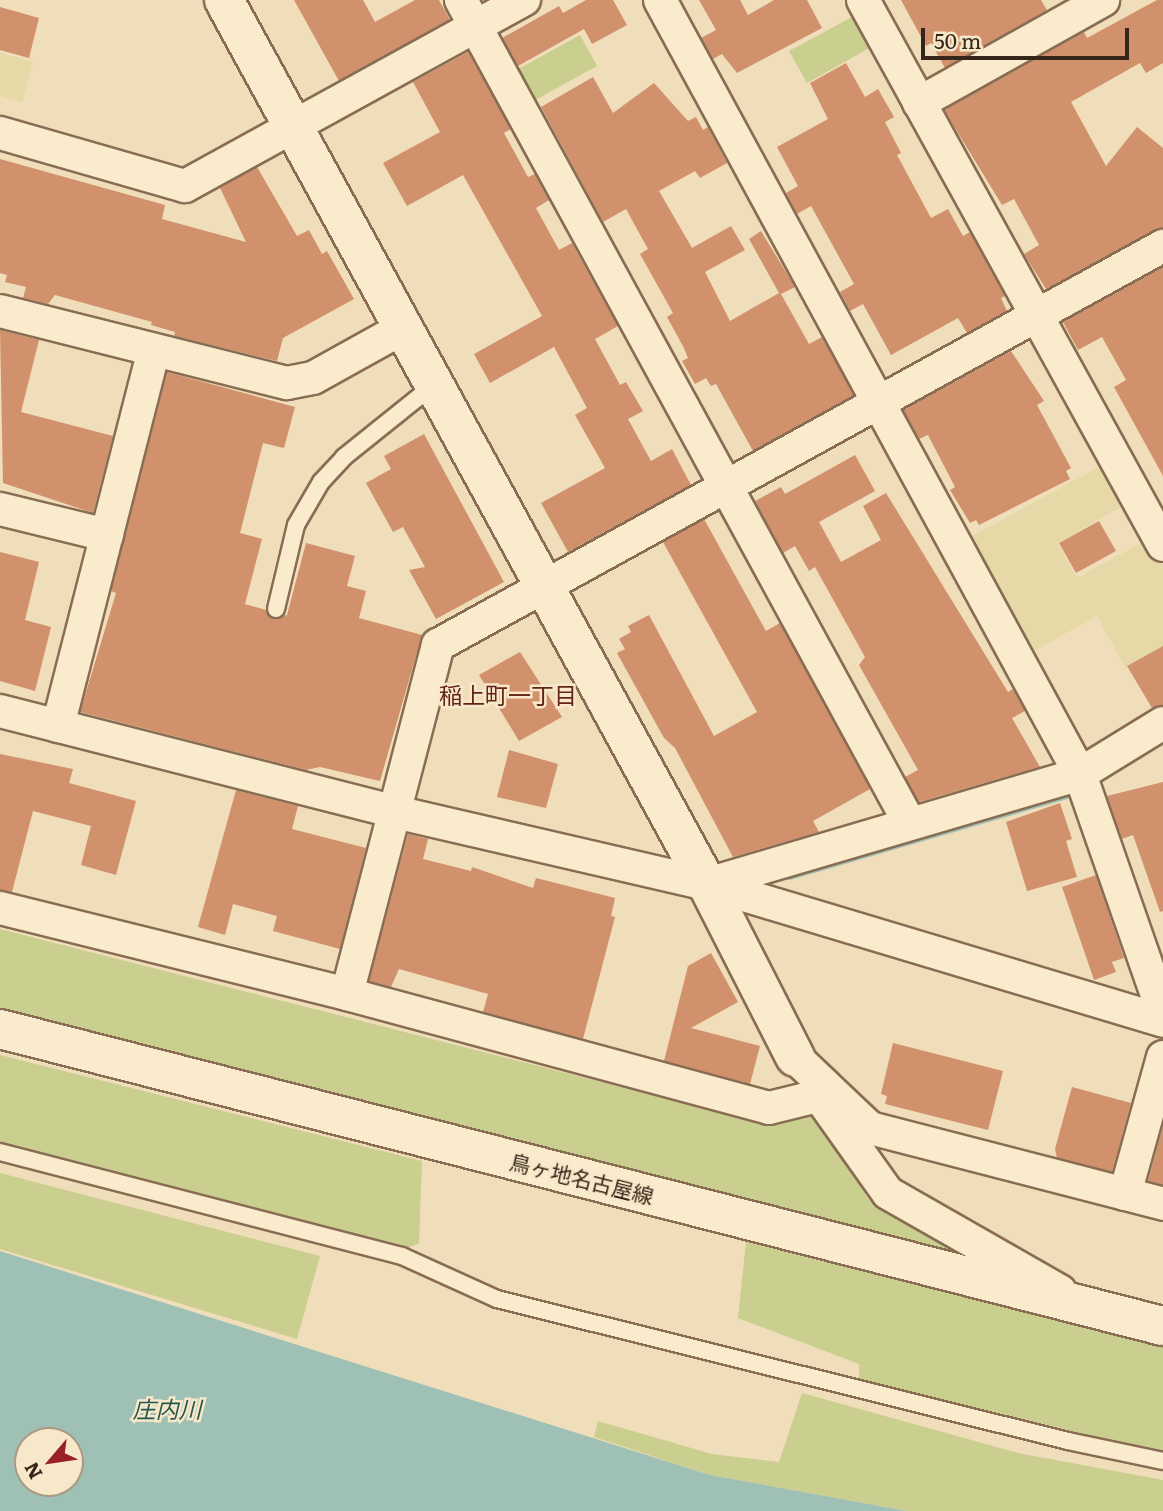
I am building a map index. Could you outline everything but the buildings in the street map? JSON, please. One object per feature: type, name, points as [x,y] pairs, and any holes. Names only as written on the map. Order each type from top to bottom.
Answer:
[{"type":"street","points":[[224,0],[707,884],[795,1057],[818,1096],[888,1193],[1091,1309]]},
{"type":"street","points":[[0,133],[186,186],[292,125],[468,13],[524,0]]},
{"type":"street","points":[[660,0],[876,403],[1080,774],[1163,1013]]},
{"type":"street","points":[[863,0],[1034,316],[1163,545]]},
{"type":"street","points":[[919,103],[1069,8],[1103,0]]},
{"type":"street","points":[[468,13],[910,824]]},
{"type":"street","points":[[347,994],[438,645],[543,584],[1163,246]]},
{"type":"street","points":[[0,311],[287,383],[313,378],[403,328]]},
{"type":"street","points":[[58,726],[154,350]]},
{"type":"street","points":[[0,509],[107,535]]},
{"type":"street","points":[[0,711],[395,812],[707,884],[1163,1021]]},
{"type":"street","points":[[707,884],[1080,774],[1163,723]]},
{"type":"street","points":[[0,908],[347,994],[769,1108],[818,1096]]},
{"type":"street","name":"鳥ヶ地名古屋線","points":[[0,1029],[1163,1326]]},
{"type":"street","points":[[1125,1194],[1163,1056]]},
{"type":"street","points":[[795,1057],[870,1128],[1163,1204]]},
{"type":"lane","points":[[276,608],[296,525],[321,482],[344,457],[434,385]]},
{"type":"lane","points":[[0,1152],[402,1256],[498,1299],[1068,1441],[1163,1461]]},
{"type":"shaded area","points":[[0,53],[33,62],[22,102],[0,96]]},
{"type":"shaded area","points":[[1106,463],[1128,503],[1057,543],[1077,578],[1148,539],[1163,566],[1163,646],[1125,667],[1097,616],[1028,654],[965,540]]},
{"type":"green space","points":[[854,16],[871,47],[807,83],[789,51]]},
{"type":"green space","points":[[580,35],[597,66],[530,103],[513,72]]},
{"type":"green space","points":[[0,929],[766,1124],[819,1113],[868,1199],[891,1213],[958,1239],[998,1266],[0,1012]]},
{"type":"green space","points":[[0,1055],[422,1161],[419,1243],[404,1250],[0,1146]]},
{"type":"green space","points":[[0,1173],[320,1256],[297,1339],[0,1249]]},
{"type":"green space","points":[[746,1242],[1163,1347],[1163,1453],[859,1379],[859,1364],[738,1318]]},
{"type":"green space","points":[[802,1393],[1018,1453],[1163,1480],[1163,1511],[907,1511],[710,1475],[594,1437],[598,1421],[712,1454],[779,1462]]},
{"type":"water","name":"庄内川","points":[[0,1251],[710,1475],[907,1511],[0,1511]]},
{"type":"waterway","points":[[790,876],[1074,793]]},
{"type":"district","name":"稲上町一丁目","points":[[508,694]]}]
